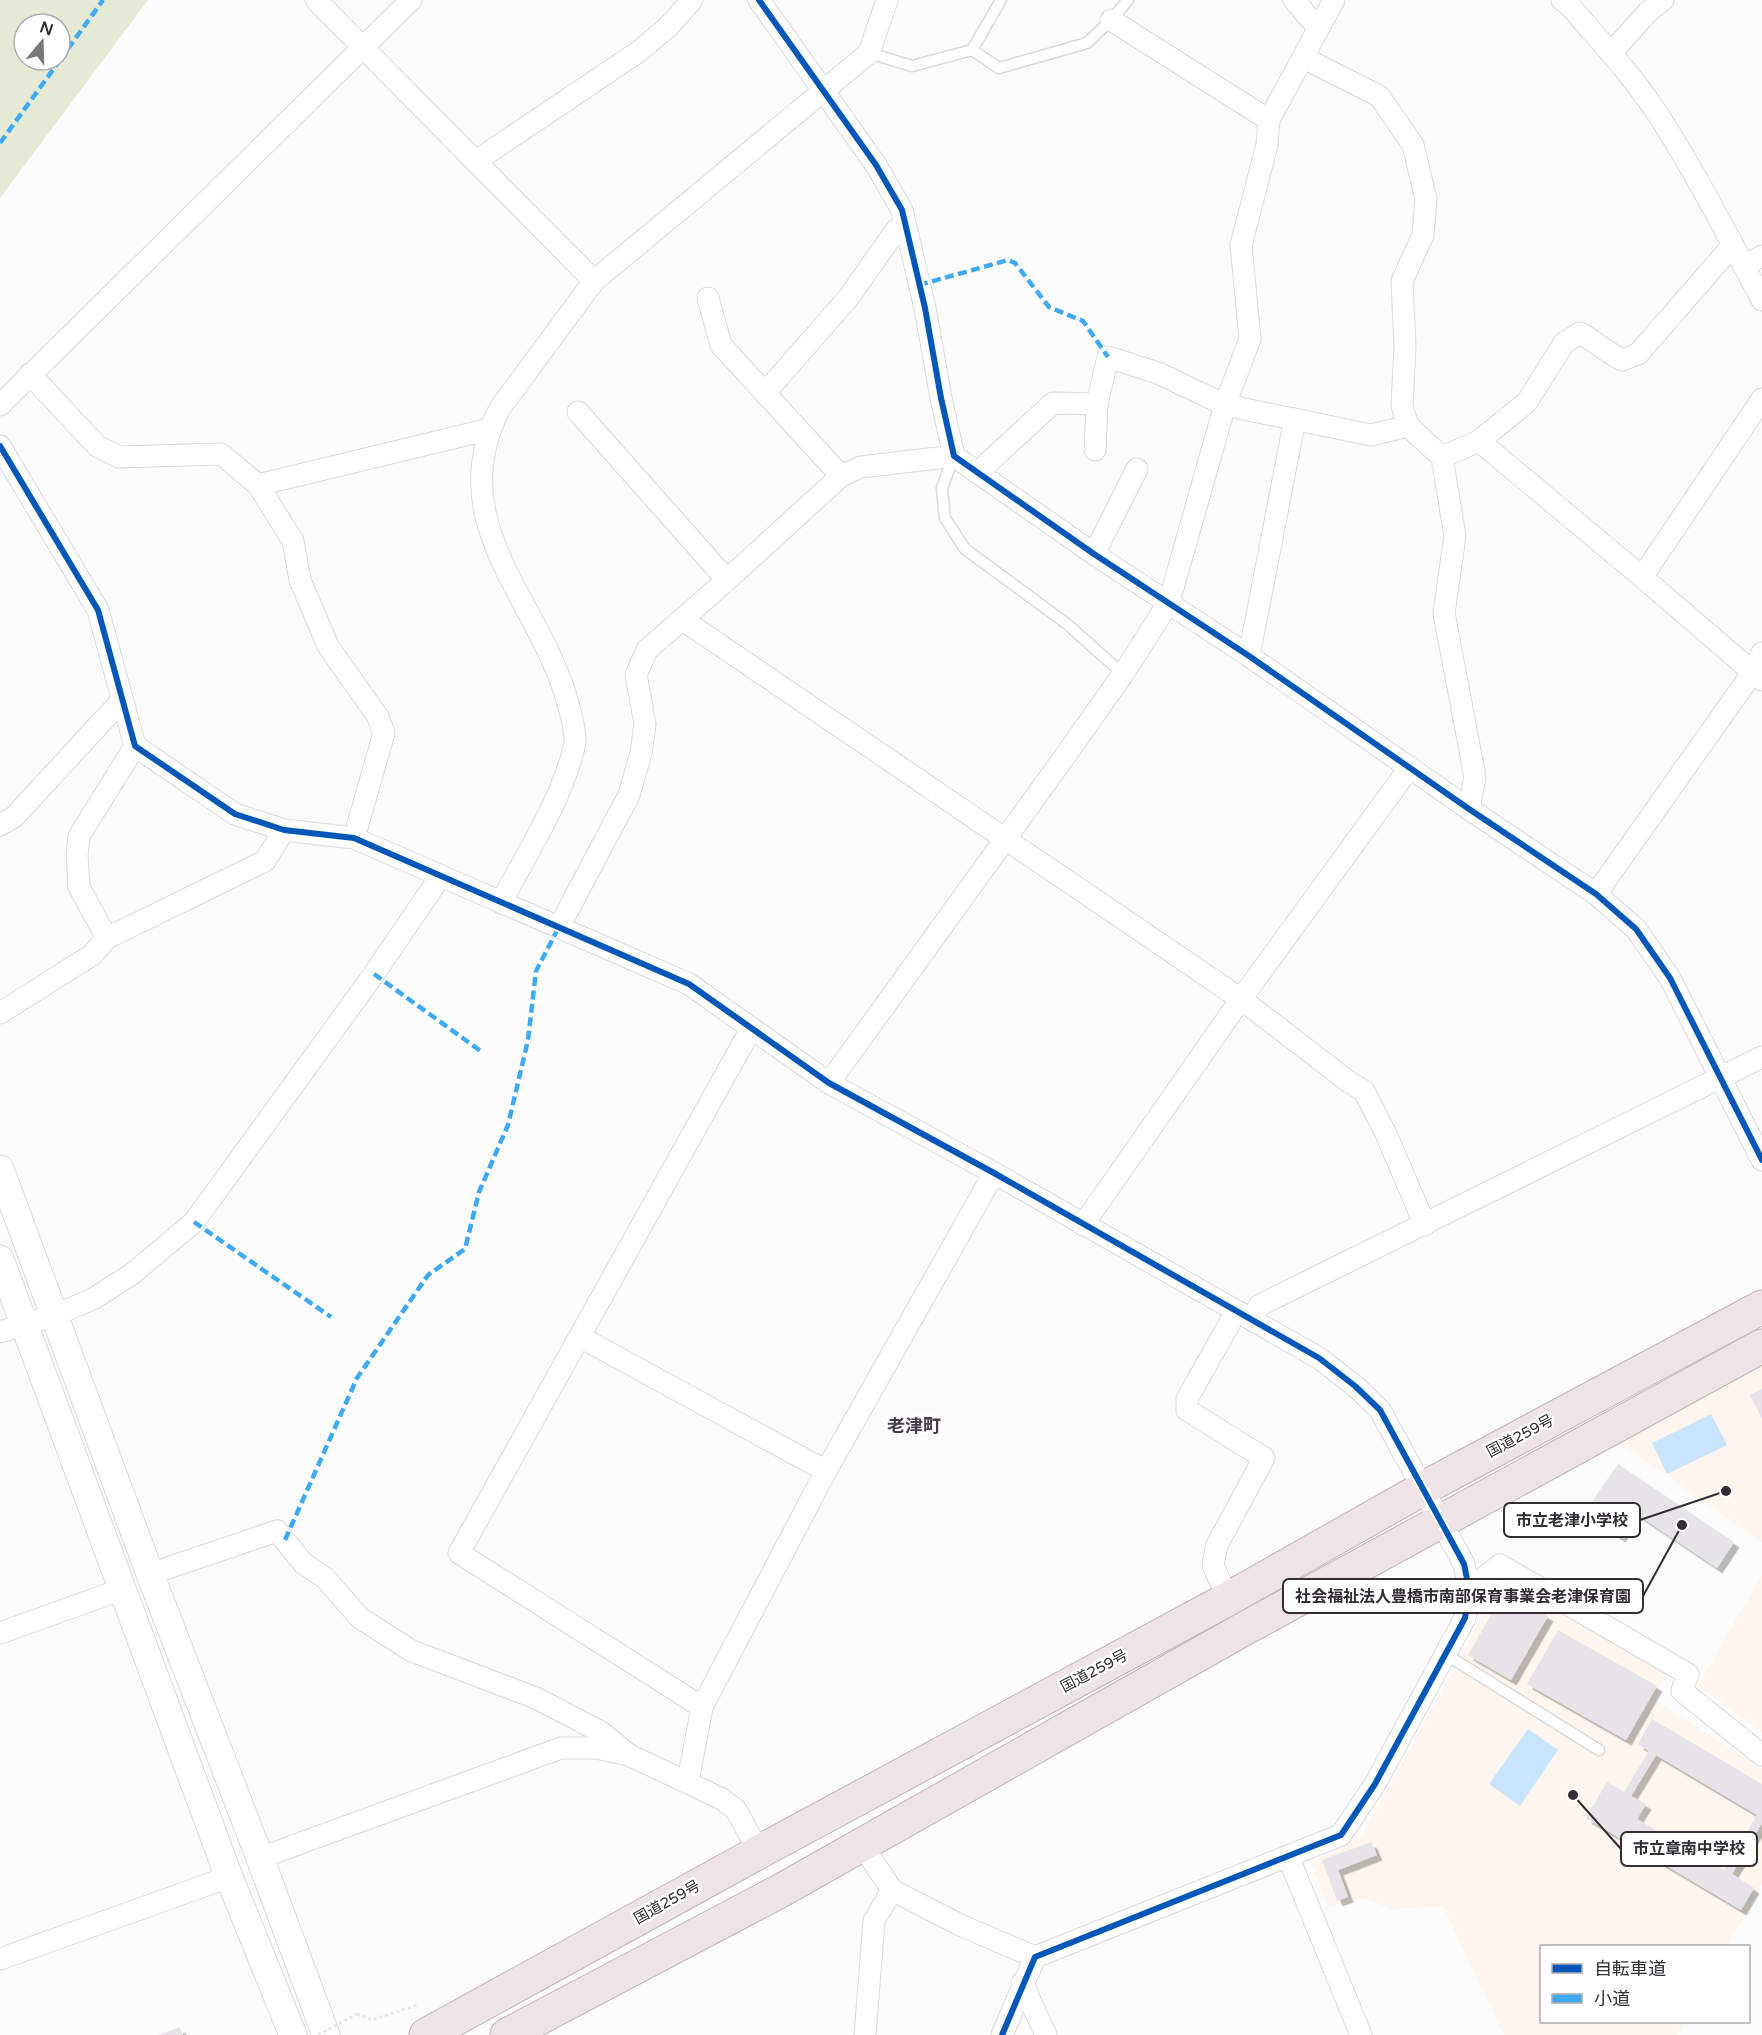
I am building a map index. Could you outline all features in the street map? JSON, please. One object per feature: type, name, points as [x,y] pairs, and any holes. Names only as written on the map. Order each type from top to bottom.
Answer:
[{"type":"highway","name":"国道259号","points":[[421,2020],[759,1852],[1228,1599],[1424,1488],[1762,1307]]},
{"type":"highway","points":[[507,2035],[780,1891],[1242,1630],[1762,1346]]},
{"type":"street","points":[[316,0],[594,281]]},
{"type":"street","points":[[0,405],[411,0]]},
{"type":"street","points":[[476,161],[639,52],[668,27],[692,0]]},
{"type":"street","points":[[759,0],[876,165],[902,210],[954,456],[1094,554],[1249,656],[1596,894],[1636,929],[1670,978],[1762,1160]]},
{"type":"street","points":[[501,903],[565,780],[576,739],[557,670],[492,540],[481,498],[482,468],[489,429],[500,408],[594,281],[869,53],[887,0]]},
{"type":"street","points":[[1294,0],[1318,28]]},
{"type":"street","points":[[829,1083],[1123,674],[1169,603],[1225,405],[1250,339],[1241,245],[1267,145],[1269,120],[1334,0]]},
{"type":"street","points":[[1562,0],[1611,53],[1658,115],[1733,245],[1753,261],[1762,300]]},
{"type":"street","points":[[1611,53],[1648,12],[1663,0]]},
{"type":"street","points":[[1111,20],[1269,120]]},
{"type":"street","points":[[1304,58],[1379,96],[1413,145],[1426,199],[1423,235],[1402,281],[1405,346],[1402,406],[1408,426],[1442,457],[1455,536],[1444,613],[1474,777],[1469,809]]},
{"type":"street","points":[[765,393],[849,297],[896,230],[906,227]]},
{"type":"street","points":[[1442,457],[1479,441],[1527,402],[1564,343],[1580,333],[1594,340],[1606,352],[1622,360],[1638,354],[1733,245]]},
{"type":"street","points":[[708,298],[721,345],[841,476]]},
{"type":"street","points":[[1095,450],[1097,404],[1108,357],[1158,373],[1225,405],[1371,435],[1408,426]]},
{"type":"street","points":[[30,374],[97,446],[119,457],[221,454],[258,485],[293,541],[300,579],[328,646],[378,717],[384,733],[354,838]]},
{"type":"street","points":[[1642,577],[1762,399]]},
{"type":"street","points":[[977,473],[1053,403],[1097,404]]},
{"type":"street","points":[[578,412],[728,580]]},
{"type":"street","points":[[1249,656],[1295,419]]},
{"type":"street","points":[[258,485],[489,429]]},
{"type":"street","points":[[1479,441],[1757,676]]},
{"type":"street","points":[[0,446],[98,610],[135,746],[235,814],[284,830],[354,838],[689,984],[829,1083],[994,1173],[1319,1358],[1355,1386],[1380,1410],[1464,1564],[1469,1589],[1465,1618],[1375,1784],[1341,1835],[1035,1957],[1022,1983],[1002,2035]]},
{"type":"street","points":[[559,927],[629,795],[641,753],[645,724],[636,675],[646,650],[728,580],[841,476],[861,467],[954,456]]},
{"type":"street","points":[[1094,554],[1137,469]]},
{"type":"street","points":[[683,620],[1241,999],[1340,1075],[1365,1091],[1425,1225]]},
{"type":"street","points":[[1596,894],[1757,676],[1762,653]]},
{"type":"street","points":[[0,825],[14,817],[122,700]]},
{"type":"street","points":[[107,938],[79,887],[77,855],[79,836],[135,746]]},
{"type":"street","points":[[1083,1225],[1241,999],[1410,767]]},
{"type":"street","points":[[0,1013],[92,955],[107,938],[265,861],[284,830]]},
{"type":"street","points":[[12,1328],[55,1315],[93,1299],[132,1274],[194,1222],[374,974],[441,877]]},
{"type":"street","points":[[702,1707],[459,1553],[751,1029]]},
{"type":"street","points":[[1228,1599],[1213,1565],[1217,1545],[1264,1458],[1187,1410],[1187,1399],[1244,1316],[1260,1305],[1762,1057]]},
{"type":"street","points":[[0,1169],[150,1574],[326,2035]]},
{"type":"street","points":[[688,1781],[702,1707],[826,1471],[994,1173]]},
{"type":"street","points":[[0,1259],[12,1328],[123,1589],[229,1877],[293,2035]]},
{"type":"street","points":[[580,1337],[826,1471]]},
{"type":"street","points":[[150,1574],[278,1531],[303,1563],[325,1578],[360,1618],[412,1651],[536,1698],[601,1732],[629,1755]]},
{"type":"street","points":[[1469,1589],[1500,1565],[1689,1674],[1682,1691],[1762,1755]]},
{"type":"street","points":[[0,1633],[123,1589]]},
{"type":"street","points":[[260,1858],[561,1748],[596,1748],[629,1755],[722,1798],[736,1810],[759,1852]]},
{"type":"street","points":[[862,1845],[892,1890],[960,1925],[1035,1957]]},
{"type":"street","points":[[1288,1856],[1361,2035]]},
{"type":"street","points":[[0,1959],[229,1877]]},
{"type":"street","points":[[864,2035],[874,1921],[892,1890]]},
{"type":"street","points":[[1022,1983],[1046,2035]]},
{"type":"lane","points":[[869,53],[912,66],[972,50],[1001,0]]},
{"type":"lane","points":[[972,50],[999,68],[1087,43],[1128,0]]},
{"type":"lane","points":[[954,456],[942,488],[945,518],[965,549],[1067,624],[1123,674]]},
{"type":"lane","points":[[1445,1654],[1599,1750]]},
{"type":"path","points":[[318,2035],[357,2014],[372,2020],[421,2020]]},
{"type":"shaded area","points":[[1762,1365],[1762,1543],[1616,1440]]},
{"type":"shaded area","points":[[1762,1575],[1762,1732],[1698,1685]]},
{"type":"shaded area","points":[[1501,1579],[1667,1673],[1654,1700],[1762,1768],[1762,1885],[1728,1945],[1540,1945],[1540,2023],[1684,2023],[1677,2035],[1504,2035],[1443,1906],[1392,1909],[1362,1898],[1328,1907],[1311,1863],[1361,1837],[1477,1626],[1479,1595]]},
{"type":"green space","points":[[0,0],[148,0],[0,198]]},
{"type":"water","points":[[1711,1414],[1727,1445],[1667,1474],[1652,1443]]},
{"type":"water","points":[[1528,1729],[1558,1750],[1520,1806],[1489,1784]]},
{"type":"building","points":[[1762,1389],[1762,1419],[1750,1395]]},
{"type":"building","points":[[1618,1464],[1734,1542],[1717,1568],[1635,1513],[1620,1537],[1584,1513]]},
{"type":"building","points":[[1505,1591],[1548,1616],[1511,1680],[1468,1655]]},
{"type":"building","points":[[1558,1630],[1657,1686],[1626,1740],[1527,1684]]},
{"type":"building","points":[[1652,1719],[1762,1784],[1762,1823],[1732,1874],[1754,1888],[1741,1910],[1586,1818],[1607,1782],[1624,1792],[1649,1751],[1638,1744]],"holes":[[[1656,1755],[1757,1815],[1724,1870],[1637,1819],[1646,1804],[1631,1796]]]},
{"type":"building","points":[[1371,1842],[1377,1855],[1338,1870],[1348,1897],[1337,1901],[1322,1860]]},
{"type":"building","points":[[180,2027],[183,2035],[159,2035]]},
{"type":"marked path","points":[[72,43],[103,0]]},
{"type":"marked path","points":[[0,143],[51,72]]},
{"type":"marked path","points":[[919,285],[1008,260],[1015,263],[1049,307],[1083,321],[1108,357]]},
{"type":"marked path","points":[[285,1540],[357,1378],[428,1275],[465,1249],[479,1192],[508,1125],[528,1040],[536,971],[559,927]]},
{"type":"marked path","points":[[374,974],[482,1052]]},
{"type":"marked path","points":[[194,1222],[331,1317]]},
{"type":"cycle path","points":[[759,0],[876,165],[902,210],[925,308],[954,456],[1094,554],[1249,656],[1596,894],[1636,929],[1670,978],[1762,1160]]},
{"type":"cycle path","points":[[0,446],[98,610],[135,746],[235,814],[284,830],[354,838],[689,984],[829,1083],[994,1173],[1319,1358],[1355,1386],[1380,1410],[1464,1564],[1469,1589],[1465,1618],[1375,1784],[1341,1835],[1035,1957],[1002,2035]]},
{"type":"place","name":"市立老津小学校","points":[[1726,1491]]},
{"type":"place","name":"社会福祉法人豊橋市南部保育事業会老津保育園","points":[[1682,1525]]},
{"type":"place","name":"市立章南中学校","points":[[1573,1795]]},
{"type":"district","name":"老津町","points":[[914,1426]]}]
